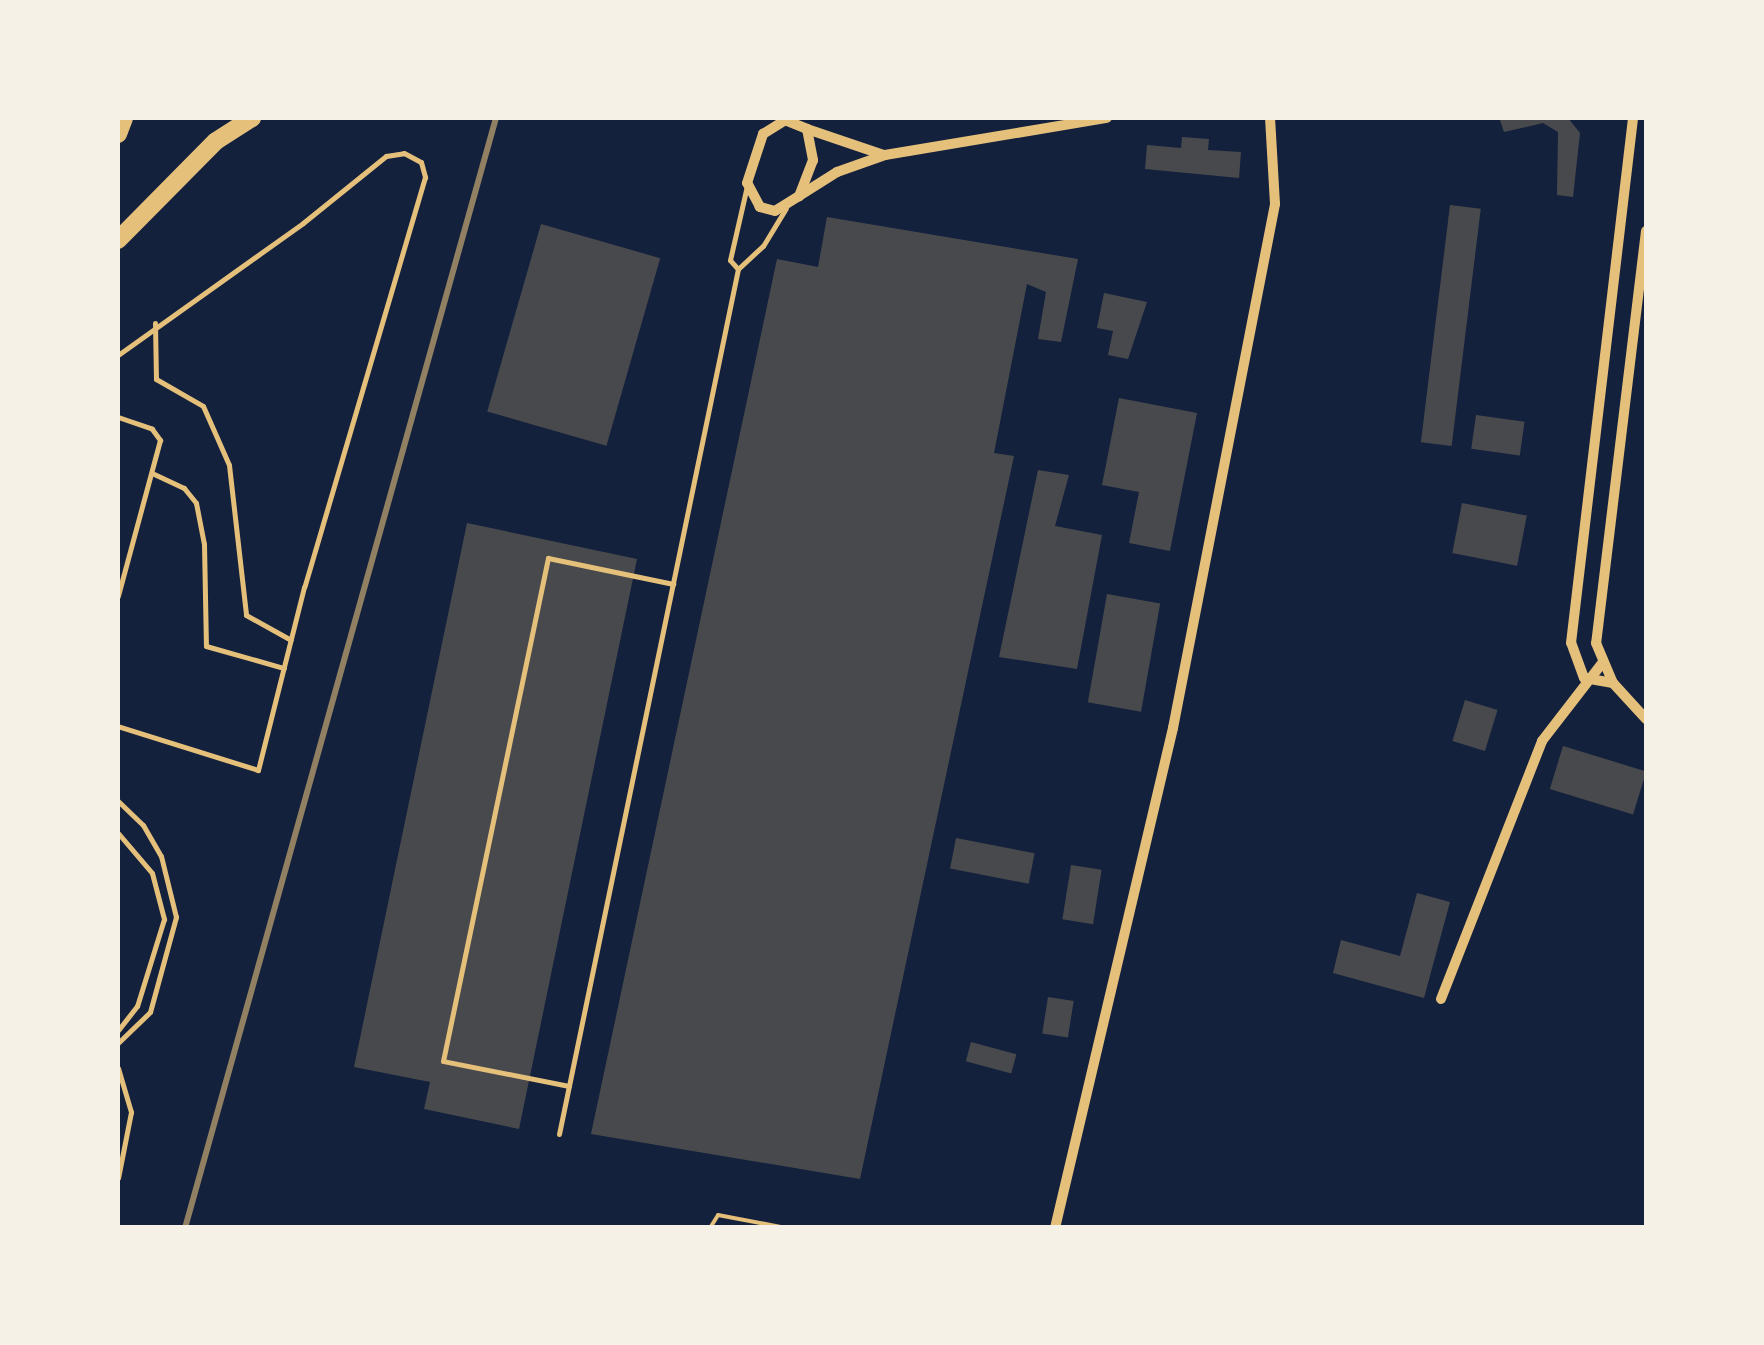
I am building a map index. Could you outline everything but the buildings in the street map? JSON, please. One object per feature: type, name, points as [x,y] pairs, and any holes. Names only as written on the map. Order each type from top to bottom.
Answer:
[{"type":"highway","points":[[118,134],[124,118]]},
{"type":"highway","points":[[118,240],[216,141],[252,118]]},
{"type":"street","points":[[885,155],[786,119],[763,134],[747,183],[760,207],[788,206],[837,172],[885,155],[1107,118]]},
{"type":"street","points":[[1056,1228],[1172,728],[1275,204],[1270,118]]},
{"type":"street","points":[[1584,678],[1571,643],[1572,613],[1633,118]]},
{"type":"street","points":[[799,196],[813,160],[807,129]]},
{"type":"street","points":[[1646,231],[1596,643],[1613,683],[1646,719]]},
{"type":"street","points":[[1441,999],[1542,741],[1584,678],[1602,662]]},
{"type":"street","points":[[1584,678],[1613,683]]},
{"type":"lane","points":[[118,355],[156,323],[279,242],[386,156],[404,153],[421,162],[425,177],[258,770],[118,726]]},
{"type":"lane","points":[[738,269],[730,260],[747,183]]},
{"type":"lane","points":[[559,1134],[738,269],[763,246],[788,206]]},
{"type":"lane","points":[[156,323],[156,379],[203,406],[229,465],[246,615],[292,640]]},
{"type":"lane","points":[[118,417],[152,428],[160,440],[154,474],[118,596]]},
{"type":"lane","points":[[154,474],[184,488],[196,503],[204,544],[206,646],[285,668]]},
{"type":"lane","points":[[569,1086],[443,1062],[459,984],[548,558],[673,584]]},
{"type":"lane","points":[[118,802],[143,824],[161,856],[176,918],[150,1012],[118,1043]]},
{"type":"lane","points":[[118,833],[152,872],[164,919],[137,1006],[118,1030]]},
{"type":"lane","points":[[118,1068],[130,1112],[118,1178]]},
{"type":"path","points":[[710,1228],[718,1214],[786,1228]]},
{"type":"railway","points":[[185,1228],[496,118]]}]
